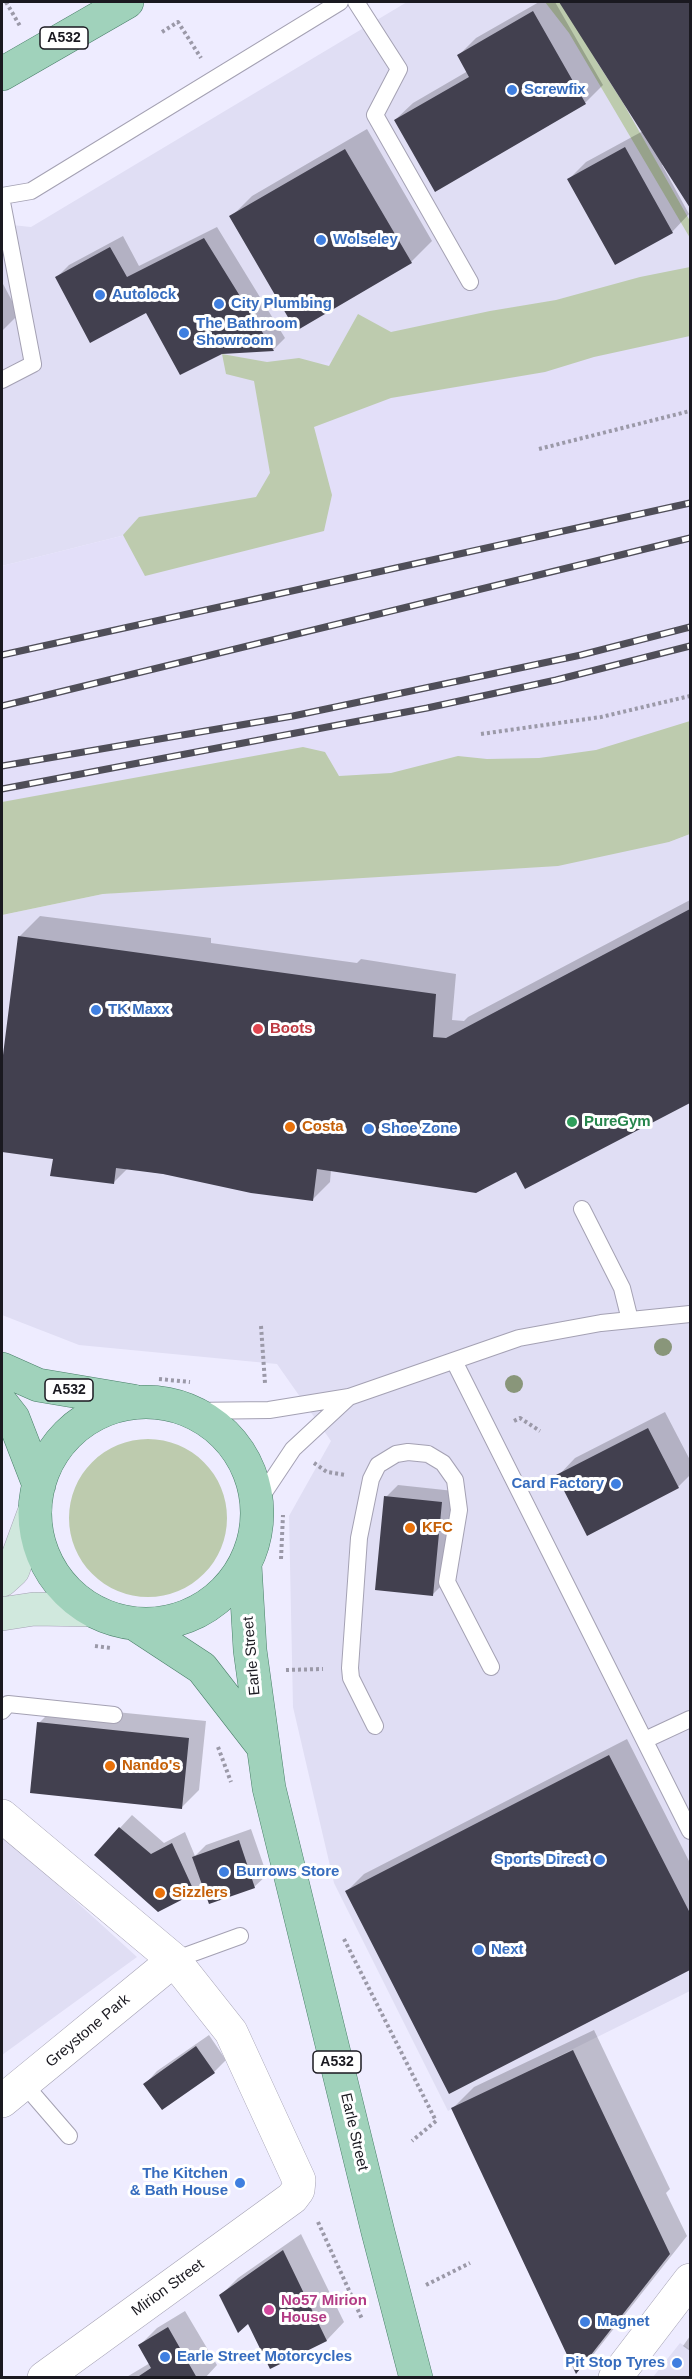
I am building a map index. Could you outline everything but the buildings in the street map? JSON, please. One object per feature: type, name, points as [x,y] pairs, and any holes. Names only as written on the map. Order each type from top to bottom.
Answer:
[{"type":"main road","name":"A532","points":[[2,74],[127,2]]},
{"type":"main road","name":"A532","points":[[2,1369],[38,1385],[139,1402]]},
{"type":"main road","points":[[2,1404],[14,1419],[37,1497],[38,1540],[49,1568],[68,1592],[91,1610],[112,1619],[135,1624],[168,1623],[199,1612],[225,1592],[245,1565],[255,1535],[257,1503],[250,1474],[236,1448],[216,1426],[190,1411],[165,1404],[139,1402],[105,1410],[76,1428],[53,1453],[37,1497]]},
{"type":"main road","name":"Earle Street","points":[[245,1565],[250,1650],[262,1746],[270,1788],[416,2378]]},
{"type":"main road","name":"Earle Street","points":[[135,1624],[202,1668],[262,1746]]},
{"type":"street","points":[[2,1580],[13,1570],[37,1497]]},
{"type":"street","points":[[2,1614],[34,1609],[91,1610]]},
{"type":"street","points":[[2,1816],[174,1960],[231,2032],[296,2189]]},
{"type":"street","name":"Greystone Park","points":[[13,2092],[174,1960]]},
{"type":"street","name":"Mirion Street","points":[[44,2378],[296,2189]]},
{"type":"street","points":[[615,2378],[690,2280]]},
{"type":"lane","points":[[2,196],[31,191],[340,2]]},
{"type":"lane","points":[[356,2],[399,69],[375,115],[470,282]]},
{"type":"lane","points":[[2,202],[33,364],[2,380]]},
{"type":"lane","points":[[582,1209],[622,1288],[630,1320]]},
{"type":"lane","points":[[190,1411],[269,1410],[349,1397],[519,1338],[601,1323],[690,1314]]},
{"type":"lane","points":[[454,1361],[690,1831]]},
{"type":"lane","points":[[257,1503],[293,1449],[349,1397]]},
{"type":"lane","points":[[375,1726],[351,1678],[350,1668],[359,1538],[371,1479],[378,1465],[396,1454],[408,1452],[428,1454],[443,1463],[455,1480],[459,1510],[447,1582],[490,1667]]},
{"type":"lane","points":[[2,1711],[8,1704],[114,1715]]},
{"type":"lane","points":[[645,1740],[690,1719]]},
{"type":"lane","points":[[174,1960],[240,1936]]},
{"type":"lane","points":[[13,2092],[69,2136]]},
{"type":"path","points":[[6,2],[25,34]]},
{"type":"path","points":[[162,32],[178,22],[214,79]]},
{"type":"path","points":[[539,449],[690,411]]},
{"type":"path","points":[[481,734],[601,717],[690,696]]},
{"type":"path","points":[[261,1326],[265,1390]]},
{"type":"path","points":[[279,1670],[350,1668]]},
{"type":"path","points":[[342,1936],[436,2121],[412,2141]]},
{"type":"path","points":[[296,2189],[366,2327]]},
{"type":"path","points":[[395,2300],[470,2263]]},
{"type":"shaded area","points":[[407,2],[690,2],[690,271],[296,492],[2,566],[2,224],[31,227]]},
{"type":"shaded area","points":[[690,271],[690,834],[669,842],[105,890],[2,915],[2,566],[296,492],[278,374]]},
{"type":"shaded area","points":[[690,834],[690,1991],[448,2111],[334,1883],[293,1707],[289,1516],[331,1441],[277,1364],[79,1345],[2,1315],[2,915],[103,894],[669,842]]},
{"type":"shaded area","points":[[2,1834],[137,1957],[2,2055]]},
{"type":"shaded area","name":"Pit Stop Tyres","points":[[680,2343],[690,2349],[690,2377],[653,2377]]},
{"type":"green space","points":[[545,2],[564,2],[572,10],[597,62],[622,101],[690,221],[690,238],[569,33]]},
{"type":"green space","points":[[690,267],[690,336],[594,357],[545,372],[391,398],[314,427],[332,495],[324,531],[145,576],[123,535],[139,517],[256,497],[270,473],[254,381],[226,374],[222,354],[267,362],[299,358],[329,366],[358,314],[391,332],[556,300],[640,277]]},
{"type":"green space","points":[[690,721],[690,834],[669,842],[558,866],[103,894],[2,915],[2,802],[303,747],[325,752],[339,776],[391,773],[458,756],[487,759],[539,758],[596,750]]},
{"type":"green space","points":[[148,1439],[178,1445],[204,1462],[221,1488],[227,1518],[221,1548],[204,1574],[178,1591],[148,1597],[118,1591],[92,1574],[75,1548],[69,1518],[75,1488],[92,1462],[118,1445]]},
{"type":"railway","points":[[2,655],[690,503]]},
{"type":"railway","points":[[2,706],[690,538]]},
{"type":"railway","points":[[2,766],[293,716],[581,655],[690,627]]},
{"type":"railway","points":[[2,789],[427,708],[556,680],[690,646]]},
{"type":"place","name":"Screwfix","points":[[512,90]]},
{"type":"place","name":"Wolseley","points":[[321,240]]},
{"type":"place","name":"Autolock","points":[[100,295]]},
{"type":"place","name":"City Plumbing","points":[[219,304]]},
{"type":"place","name":"The Bathroom Showroom","points":[[184,333]]},
{"type":"place","name":"TK Maxx","points":[[96,1010]]},
{"type":"place","name":"Boots","points":[[258,1029]]},
{"type":"place","name":"PureGym","points":[[572,1122]]},
{"type":"place","name":"Costa","points":[[290,1127]]},
{"type":"place","name":"Shoe Zone","points":[[369,1129]]},
{"type":"place","name":"Card Factory","points":[[616,1484]]},
{"type":"place","name":"KFC","points":[[410,1528]]},
{"type":"place","name":"Nando's","points":[[110,1766]]},
{"type":"place","name":"Sports Direct","points":[[600,1860]]},
{"type":"place","name":"Burrows Store","points":[[224,1872]]},
{"type":"place","name":"Sizzlers","points":[[160,1893]]},
{"type":"place","name":"Next","points":[[479,1950]]},
{"type":"place","name":"The Kitchen & Bath House","points":[[240,2183]]},
{"type":"place","name":"No57 Mirion House","points":[[269,2310]]},
{"type":"place","name":"Magnet","points":[[585,2322]]},
{"type":"place","name":"Earle Street Motorcycles","points":[[165,2357]]},
{"type":"place","name":"Pit Stop Tyres","points":[[677,2363]]}]
